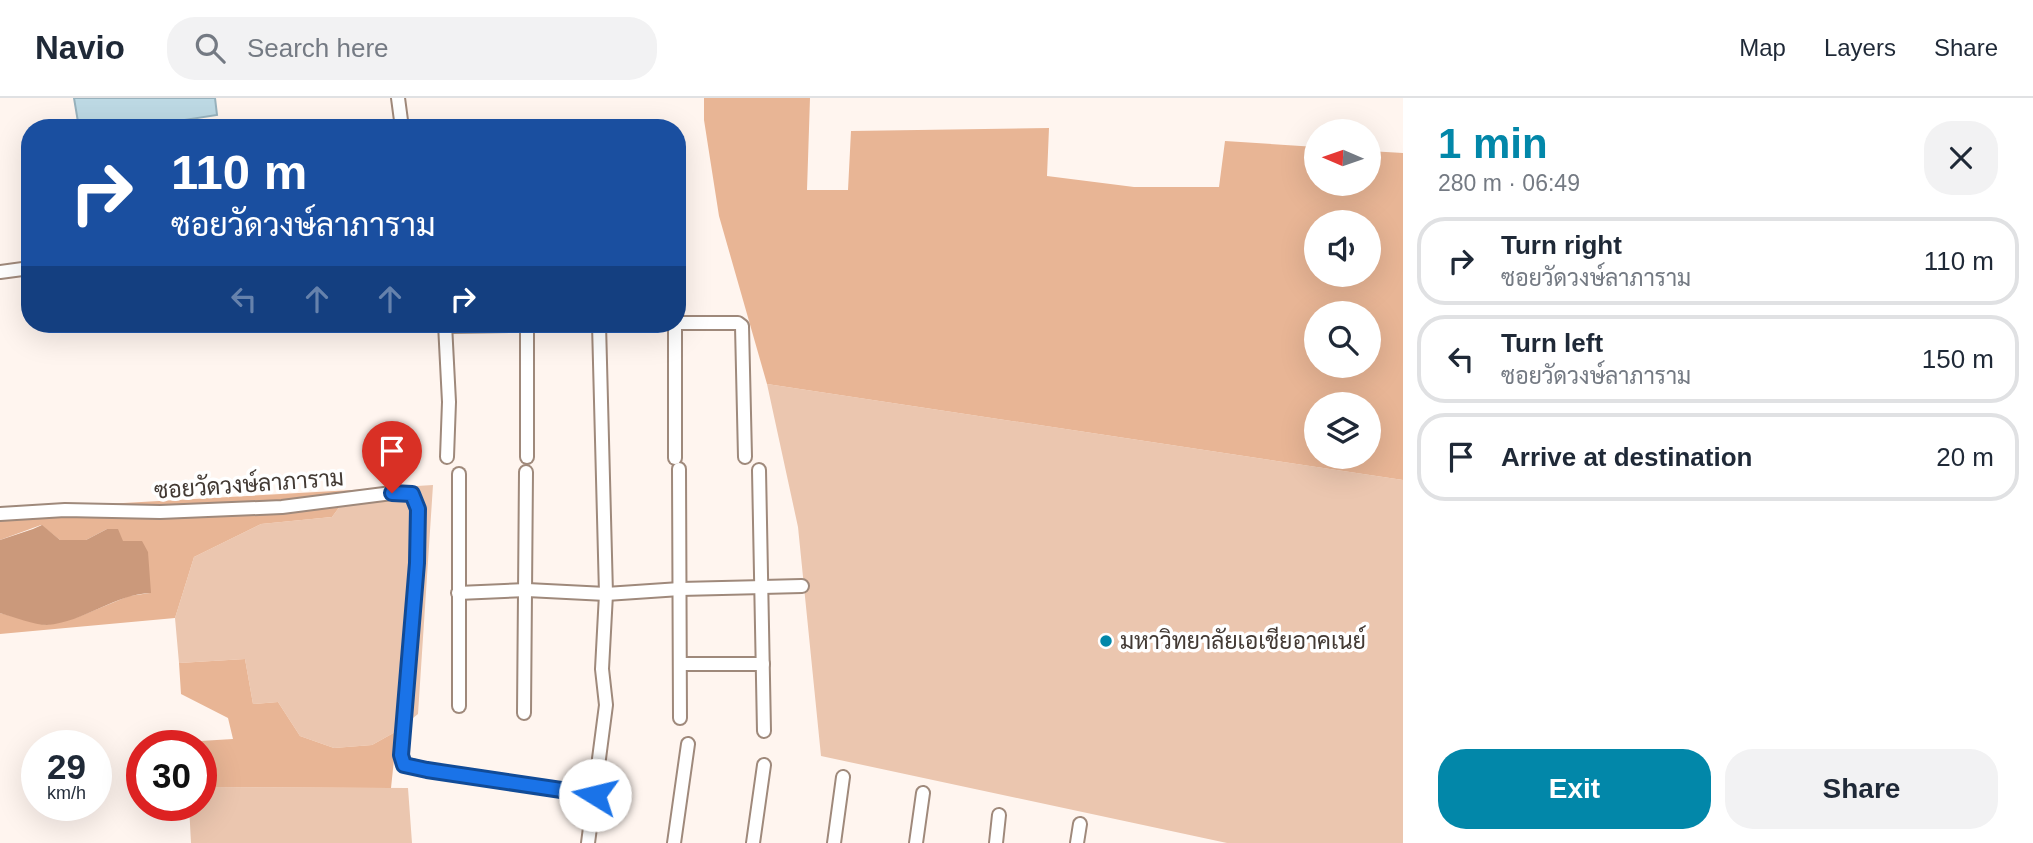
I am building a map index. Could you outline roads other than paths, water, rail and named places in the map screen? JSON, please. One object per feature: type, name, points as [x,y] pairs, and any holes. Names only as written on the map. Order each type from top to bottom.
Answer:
[{"type":"street","points":[[398,98],[401,119]]},
{"type":"street","points":[[0,272],[21,269]]},
{"type":"street","points":[[686,324],[738,323],[743,326],[745,457]]},
{"type":"street","points":[[446,333],[449,402],[447,457]]},
{"type":"street","points":[[527,333],[527,457]]},
{"type":"street","points":[[588,843],[606,705],[602,669],[606,594],[599,333]]},
{"type":"street","points":[[676,333],[680,718]]},
{"type":"street","points":[[759,470],[764,731]]},
{"type":"street","points":[[524,713],[526,472]]},
{"type":"street","points":[[458,474],[459,706]]},
{"type":"street","name":"ซอยวัดวงษ์ลาภาราม","points":[[0,514],[65,510],[160,512],[282,507],[392,493],[412,494],[418,509],[417,563],[401,755],[404,765],[595,795]]},
{"type":"street","points":[[458,593],[527,590],[606,594],[802,586]]},
{"type":"street","points":[[680,664],[763,664]]},
{"type":"street","points":[[674,843],[688,744]]},
{"type":"street","points":[[752,843],[764,765]]},
{"type":"street","points":[[834,843],[843,777]]},
{"type":"street","points":[[916,843],[923,793]]},
{"type":"street","points":[[996,843],[999,815]]},
{"type":"street","points":[[1077,843],[1080,824]]},
{"type":"place","name":"มหาวิทยาลัยเอเชียอาคเนย์","points":[[1106,641]]}]
